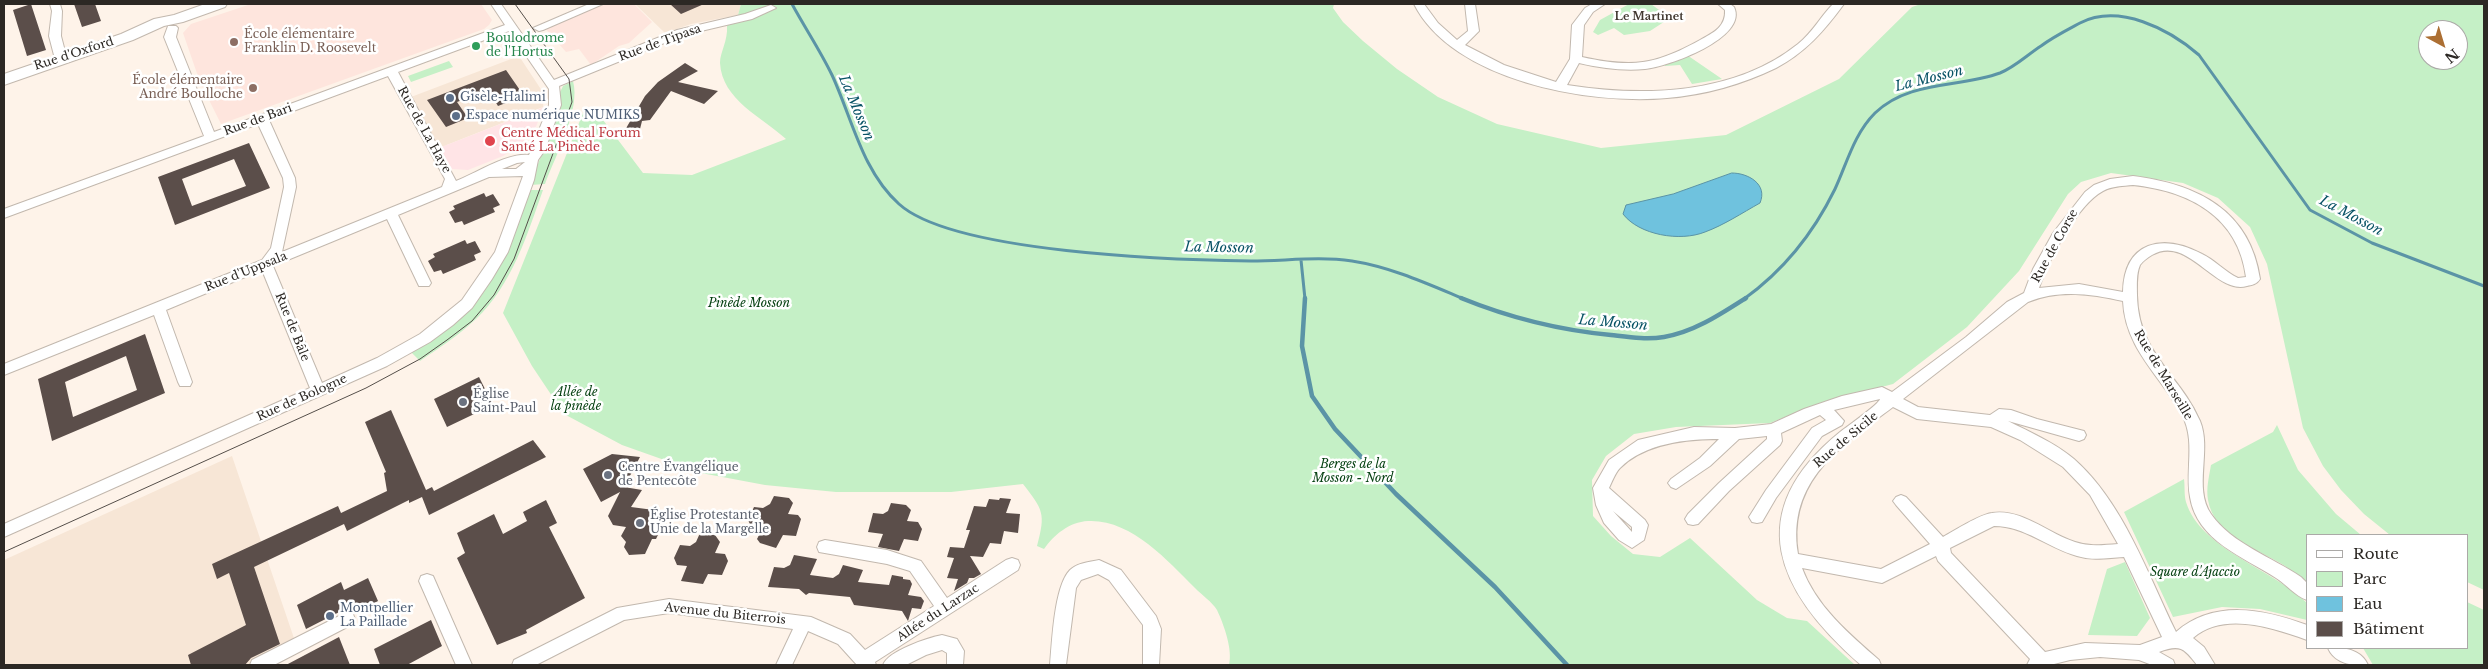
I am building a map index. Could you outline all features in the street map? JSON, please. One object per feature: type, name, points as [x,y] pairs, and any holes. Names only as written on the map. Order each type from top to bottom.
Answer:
[{"type":"street","points":[[55,4],[57,11],[55,36],[61,59]]},
{"type":"street","name":"Rue d'Oxford","points":[[172,25],[219,4]]},
{"type":"street","name":"Rue d'Oxford","points":[[4,80],[22,72],[126,37],[172,25],[236,4]]},
{"type":"street","name":"Rue de Bologne","points":[[4,531],[406,350],[448,322],[467,304],[501,252],[515,173],[528,180],[528,161],[539,150],[538,147],[555,106],[556,93],[552,85],[496,4]]},
{"type":"street","points":[[538,28],[598,4]]},
{"type":"street","points":[[1419,4],[1434,26],[1457,45],[1488,64],[1561,89],[1609,95],[1642,96],[1693,90],[1720,84],[1766,68],[1809,40],[1839,4]]},
{"type":"street","points":[[1457,45],[1472,36],[1475,28],[1470,4]]},
{"type":"street","points":[[1561,89],[1562,82],[1576,59],[1578,25],[1589,10],[1600,4]]},
{"type":"street","points":[[1576,59],[1596,64],[1622,66],[1663,62],[1711,39],[1725,29],[1732,18],[1730,9],[1723,4]]},
{"type":"street","name":"Rue de Tipasa","points":[[552,85],[681,32],[748,17],[771,8]]},
{"type":"street","points":[[172,25],[170,37],[211,138]]},
{"type":"street","name":"Rue de Bari","points":[[4,214],[512,26]]},
{"type":"street","name":"Rue de La Haye","points":[[391,71],[450,179],[447,190]]},
{"type":"street","name":"Rue d'Oxford","points":[[4,76],[22,72]]},
{"type":"street","points":[[262,119],[290,178],[290,187],[277,250],[266,264]]},
{"type":"street","name":"Rue d'Uppsala","points":[[4,370],[488,174],[515,173],[528,161]]},
{"type":"street","name":"Rue de Corse","points":[[1895,400],[1987,328],[2016,301],[2030,295],[2036,278],[2076,206],[2100,186],[2128,181],[2168,186],[2191,195],[2227,220],[2238,232],[2250,257],[2253,278],[2246,283]]},
{"type":"street","points":[[391,213],[424,283]]},
{"type":"street","name":"Rue de Marseille","points":[[2246,283],[2233,282],[2191,254],[2170,246],[2155,246],[2140,256],[2130,273],[2130,298],[2134,330],[2192,422],[2199,443],[2196,487],[2205,517],[2218,533],[2306,591]]},
{"type":"street","name":"Rue de Bâle","points":[[266,264],[318,391]]},
{"type":"street","points":[[2030,295],[2061,289],[2086,289],[2130,298]]},
{"type":"street","points":[[158,308],[185,382]]},
{"type":"street","points":[[1601,491],[1614,464],[1644,444],[1694,433],[1735,434],[1773,430],[1809,413],[1842,402],[1882,393],[1905,408],[1917,413],[1993,421],[2048,450],[2082,476],[2105,506],[2128,550],[2170,641]]},
{"type":"street","name":"Rue de Sicile","points":[[1872,665],[1822,618],[1806,596],[1790,559],[1788,538],[1789,513],[1800,484],[1811,470],[1847,436],[1895,400]]},
{"type":"street","points":[[1757,517],[1771,494],[1817,432],[1837,421],[1823,409]]},
{"type":"street","points":[[1993,421],[1999,415],[2011,416],[2036,425],[2079,434]]},
{"type":"street","points":[[1693,519],[1775,441],[1773,430]]},
{"type":"street","points":[[1676,483],[1705,462],[1735,434]]},
{"type":"street","points":[[1901,501],[1942,546],[1944,556],[2038,663],[2071,652],[2140,652],[2170,641],[2201,623],[2222,617],[2254,618],[2285,624],[2306,633]]},
{"type":"street","points":[[1790,559],[1882,576],[1992,519],[2004,517],[2041,535],[2088,552],[2128,550]]},
{"type":"street","points":[[825,547],[887,557],[915,566],[944,608]]},
{"type":"street","name":"Allée du Larzac","points":[[866,663],[944,608],[1012,565]]},
{"type":"street","points":[[1058,665],[1068,587],[1075,575],[1092,567],[1105,569],[1115,575],[1150,621],[1152,629],[1151,665]]},
{"type":"street","points":[[428,581],[464,665]]},
{"type":"street","name":"Avenue du Biterrois","points":[[520,665],[602,622],[624,613],[669,606],[804,623],[840,636],[866,663]]},
{"type":"street","points":[[258,665],[347,619]]},
{"type":"street","points":[[784,665],[804,623]]},
{"type":"street","points":[[2170,641],[2192,646],[2204,663]]},
{"type":"street","points":[[2168,665],[2161,655],[2170,641]]},
{"type":"street","points":[[891,665],[924,646],[944,643],[956,653],[955,665]]},
{"type":"street","points":[[2337,649],[2360,665]]},
{"type":"street","points":[[2140,652],[2168,665]]},
{"type":"shaded area","points":[[251,4],[481,4],[492,20],[484,29],[221,124],[200,82],[183,33],[191,24]]},
{"type":"shaded area","points":[[605,4],[634,4],[652,22],[629,43],[619,46],[591,65],[579,49],[566,52],[545,28]]},
{"type":"shaded area","points":[[635,4],[741,4],[738,15],[691,24],[665,33]]},
{"type":"shaded area","points":[[519,56],[544,94],[543,107],[439,148],[411,97]]},
{"type":"shaded area","name":"Centre Médical Forum Santé La Pinède","points":[[544,107],[535,129],[521,144],[503,156],[468,170],[452,169],[439,148]]},
{"type":"shaded area","points":[[232,456],[298,650],[270,665],[4,665],[4,560]]},
{"type":"green space","points":[[741,4],[1334,4],[1333,8],[1343,22],[1363,41],[1397,69],[1438,97],[1497,124],[1601,148],[1726,135],[1839,79],[1912,7],[1921,4],[2484,4],[2484,590],[2468,582],[2468,534],[2389,534],[2364,514],[2341,490],[2323,466],[2303,428],[2267,264],[2250,227],[2218,198],[2183,183],[2111,173],[2081,182],[2068,194],[2019,271],[1967,327],[1893,384],[1820,403],[1770,423],[1676,427],[1634,434],[1606,456],[1592,480],[1593,516],[1611,536],[1633,554],[1660,557],[1690,538],[1757,600],[1787,618],[1807,621],[1855,665],[1229,665],[1229,645],[1217,610],[1173,565],[1133,534],[1104,522],[1088,521],[1075,524],[1063,530],[1044,549],[1037,546],[1042,519],[1041,512],[1039,506],[1023,484],[951,492],[836,492],[765,485],[701,473],[622,445],[564,414],[532,366],[503,313],[585,108],[597,112],[643,173],[692,175],[786,139],[745,107],[735,98],[728,87],[722,76],[720,63],[727,26],[738,15]]},
{"type":"green space","points":[[1629,4],[1651,4],[1670,18],[1650,31],[1624,35],[1614,28],[1598,35],[1593,32],[1600,20]]},
{"type":"green space","points":[[1687,55],[1722,79],[1692,84],[1680,65],[1665,66],[1664,64]]},
{"type":"green space","points":[[449,61],[453,67],[411,82],[408,76]]},
{"type":"green space","points":[[573,81],[575,93],[570,119],[545,184],[530,185],[560,104],[560,92],[563,86]]},
{"type":"green space","points":[[528,190],[543,190],[517,259],[499,291],[489,306],[476,319],[420,361],[411,352],[467,309]]},
{"type":"green space","name":"Square d'Ajaccio","points":[[2277,425],[2298,470],[2336,514],[2360,534],[2306,534],[2306,581],[2285,566],[2250,547],[2228,532],[2212,512],[2208,500],[2211,465],[2273,432]]},
{"type":"green space","name":"Square d'Ajaccio","points":[[2184,479],[2186,502],[2194,518],[2206,533],[2240,558],[2293,591],[2306,602],[2306,620],[2260,609],[2222,607],[2173,617],[2124,512]]},
{"type":"green space","name":"Square d'Ajaccio","points":[[2125,562],[2150,618],[2137,636],[2088,635],[2107,569]]},
{"type":"green space","points":[[2468,602],[2484,610],[2484,665],[2373,665],[2364,649],[2468,649]]},
{"type":"water","points":[[1732,173],[1750,177],[1759,185],[1762,196],[1760,203],[1705,232],[1684,236],[1661,235],[1639,227],[1623,214],[1626,205],[1673,194]]},
{"type":"building","points":[[31,4],[46,50],[27,56],[13,10]]},
{"type":"building","points":[[74,4],[95,4],[101,21],[82,27]]},
{"type":"building","points":[[670,4],[704,4],[681,14]]},
{"type":"building","points":[[685,63],[698,71],[678,82],[718,91],[704,104],[671,91],[650,120],[642,121],[640,129],[625,130],[645,96],[658,82]]},
{"type":"building","name":"Gisèle-Halimi","points":[[506,70],[524,96],[498,106],[488,90],[457,102],[468,118],[446,127],[427,100]]},
{"type":"building","points":[[249,143],[270,188],[175,225],[158,177]],"holes":[[[234,159],[246,186],[192,206],[182,179]]]},
{"type":"building","points":[[484,193],[486,197],[493,194],[500,205],[493,208],[495,212],[464,225],[462,221],[455,223],[449,212],[455,209],[453,206]]},
{"type":"building","points":[[465,240],[467,244],[475,241],[481,252],[474,255],[476,260],[443,274],[441,270],[434,272],[428,261],[435,257],[433,254]]},
{"type":"building","points":[[145,334],[165,393],[52,441],[38,379]],"holes":[[[126,356],[137,390],[73,417],[65,382]]]},
{"type":"building","name":"Église Saint-Paul","points":[[479,377],[493,405],[447,427],[434,399]]},
{"type":"building","points":[[391,410],[426,490],[432,487],[434,491],[533,440],[546,457],[429,515],[422,497],[409,503],[409,500],[347,531],[344,524],[254,567],[280,644],[251,658],[245,665],[191,665],[188,655],[246,625],[229,573],[217,579],[212,564],[338,506],[341,513],[387,491],[384,473],[386,472],[365,422]]},
{"type":"building","points":[[612,454],[640,457],[624,487],[642,490],[631,507],[669,512],[656,539],[652,539],[645,554],[629,555],[624,547],[626,542],[621,536],[626,527],[613,525],[608,516],[620,492],[601,502],[583,469]]},
{"type":"building","points":[[774,496],[789,498],[793,503],[788,514],[798,515],[801,519],[796,536],[783,535],[776,548],[760,543],[757,539],[763,527],[751,526],[748,520],[754,507],[763,508],[770,504]]},
{"type":"building","points":[[1000,498],[1011,499],[1006,513],[1020,514],[1018,533],[1004,531],[1001,544],[990,543],[983,557],[970,556],[981,574],[974,578],[969,578],[967,583],[954,591],[958,579],[947,578],[954,558],[947,557],[950,547],[964,548],[970,530],[966,530],[974,506],[986,507],[989,499],[999,500]]},
{"type":"building","points":[[546,500],[557,523],[549,527],[585,598],[526,630],[527,633],[497,645],[457,558],[465,553],[457,533],[494,514],[503,534],[527,521],[523,512]]},
{"type":"building","points":[[891,503],[906,505],[911,510],[907,521],[918,522],[922,529],[918,541],[904,539],[899,551],[878,547],[883,534],[868,532],[873,513],[883,514],[888,511]]},
{"type":"building","points":[[700,533],[715,535],[720,542],[715,553],[725,554],[728,561],[722,575],[708,574],[703,584],[681,581],[687,566],[677,565],[674,558],[680,545],[690,546],[696,542]]},
{"type":"building","points":[[794,555],[817,559],[810,575],[833,578],[839,574],[843,565],[863,570],[858,582],[889,585],[892,575],[903,577],[903,579],[910,580],[912,584],[908,595],[921,597],[924,601],[921,609],[912,608],[908,621],[902,611],[854,605],[850,597],[809,593],[806,595],[799,589],[768,587],[774,567],[784,568],[790,565]]},
{"type":"building","points":[[368,578],[378,601],[357,612],[355,604],[306,629],[297,605],[341,582],[344,590]]},
{"type":"building","points":[[431,620],[442,646],[407,665],[380,665],[374,649]]},
{"type":"building","points":[[339,637],[350,665],[286,665]]},
{"type":"waterway","name":"La Mosson","points":[[792,4],[832,75],[859,143],[876,176],[886,191],[899,204],[926,220],[966,233],[1014,243],[1066,250],[1171,259],[1251,261],[1315,259],[1352,261],[1395,272],[1464,299]]},
{"type":"waterway","name":"La Mosson","points":[[1744,299],[1772,276],[1807,235],[1827,205],[1862,130],[1875,113],[1888,102],[1919,90],[1984,78],[2000,73],[2080,23],[2095,18],[2111,16],[2127,17],[2158,28],[2187,45],[2199,55],[2310,210],[2372,243],[2484,286]]},
{"type":"waterway","points":[[1301,260],[1305,299]]},
{"type":"waterway","name":"La Mosson","points":[[1461,298],[1498,312],[1553,326],[1591,333],[1651,338],[1675,335],[1697,327],[1746,298]]},
{"type":"waterway","points":[[1305,299],[1302,346],[1312,396],[1335,429],[1396,494],[1495,587],[1567,665]]},
{"type":"tram line","points":[[4,552],[366,388],[420,359],[472,321],[494,295],[514,259],[572,102],[569,79],[515,4]]},
{"type":"place","name":"École élémentaire Franklin D. Roosevelt","points":[[234,42]]},
{"type":"place","name":"Boulodrome de l'Hortus","points":[[476,46]]},
{"type":"place","name":"École élémentaire André Boulloche","points":[[253,88]]},
{"type":"place","name":"Gisèle-Halimi","points":[[450,98]]},
{"type":"place","name":"Espace numérique NUMIKS","points":[[456,116]]},
{"type":"place","name":"Centre Médical Forum Santé La Pinède","points":[[490,141]]},
{"type":"place","name":"Église Saint-Paul","points":[[463,402]]},
{"type":"place","name":"Centre Évangélique de Pentecôte","points":[[608,475]]},
{"type":"place","name":"Église Protestante Unie de la Margelle","points":[[640,523]]},
{"type":"place","name":"Montpellier La Paillade","points":[[330,616]]},
{"type":"district","name":"Le Martinet","points":[[1649,17]]},
{"type":"park label","name":"Pinède Mosson","points":[[749,304]]},
{"type":"park label","name":"Allée de la pinède","points":[[576,400]]},
{"type":"park label","name":"Berges de la Mosson - Nord","points":[[1353,472]]}]
